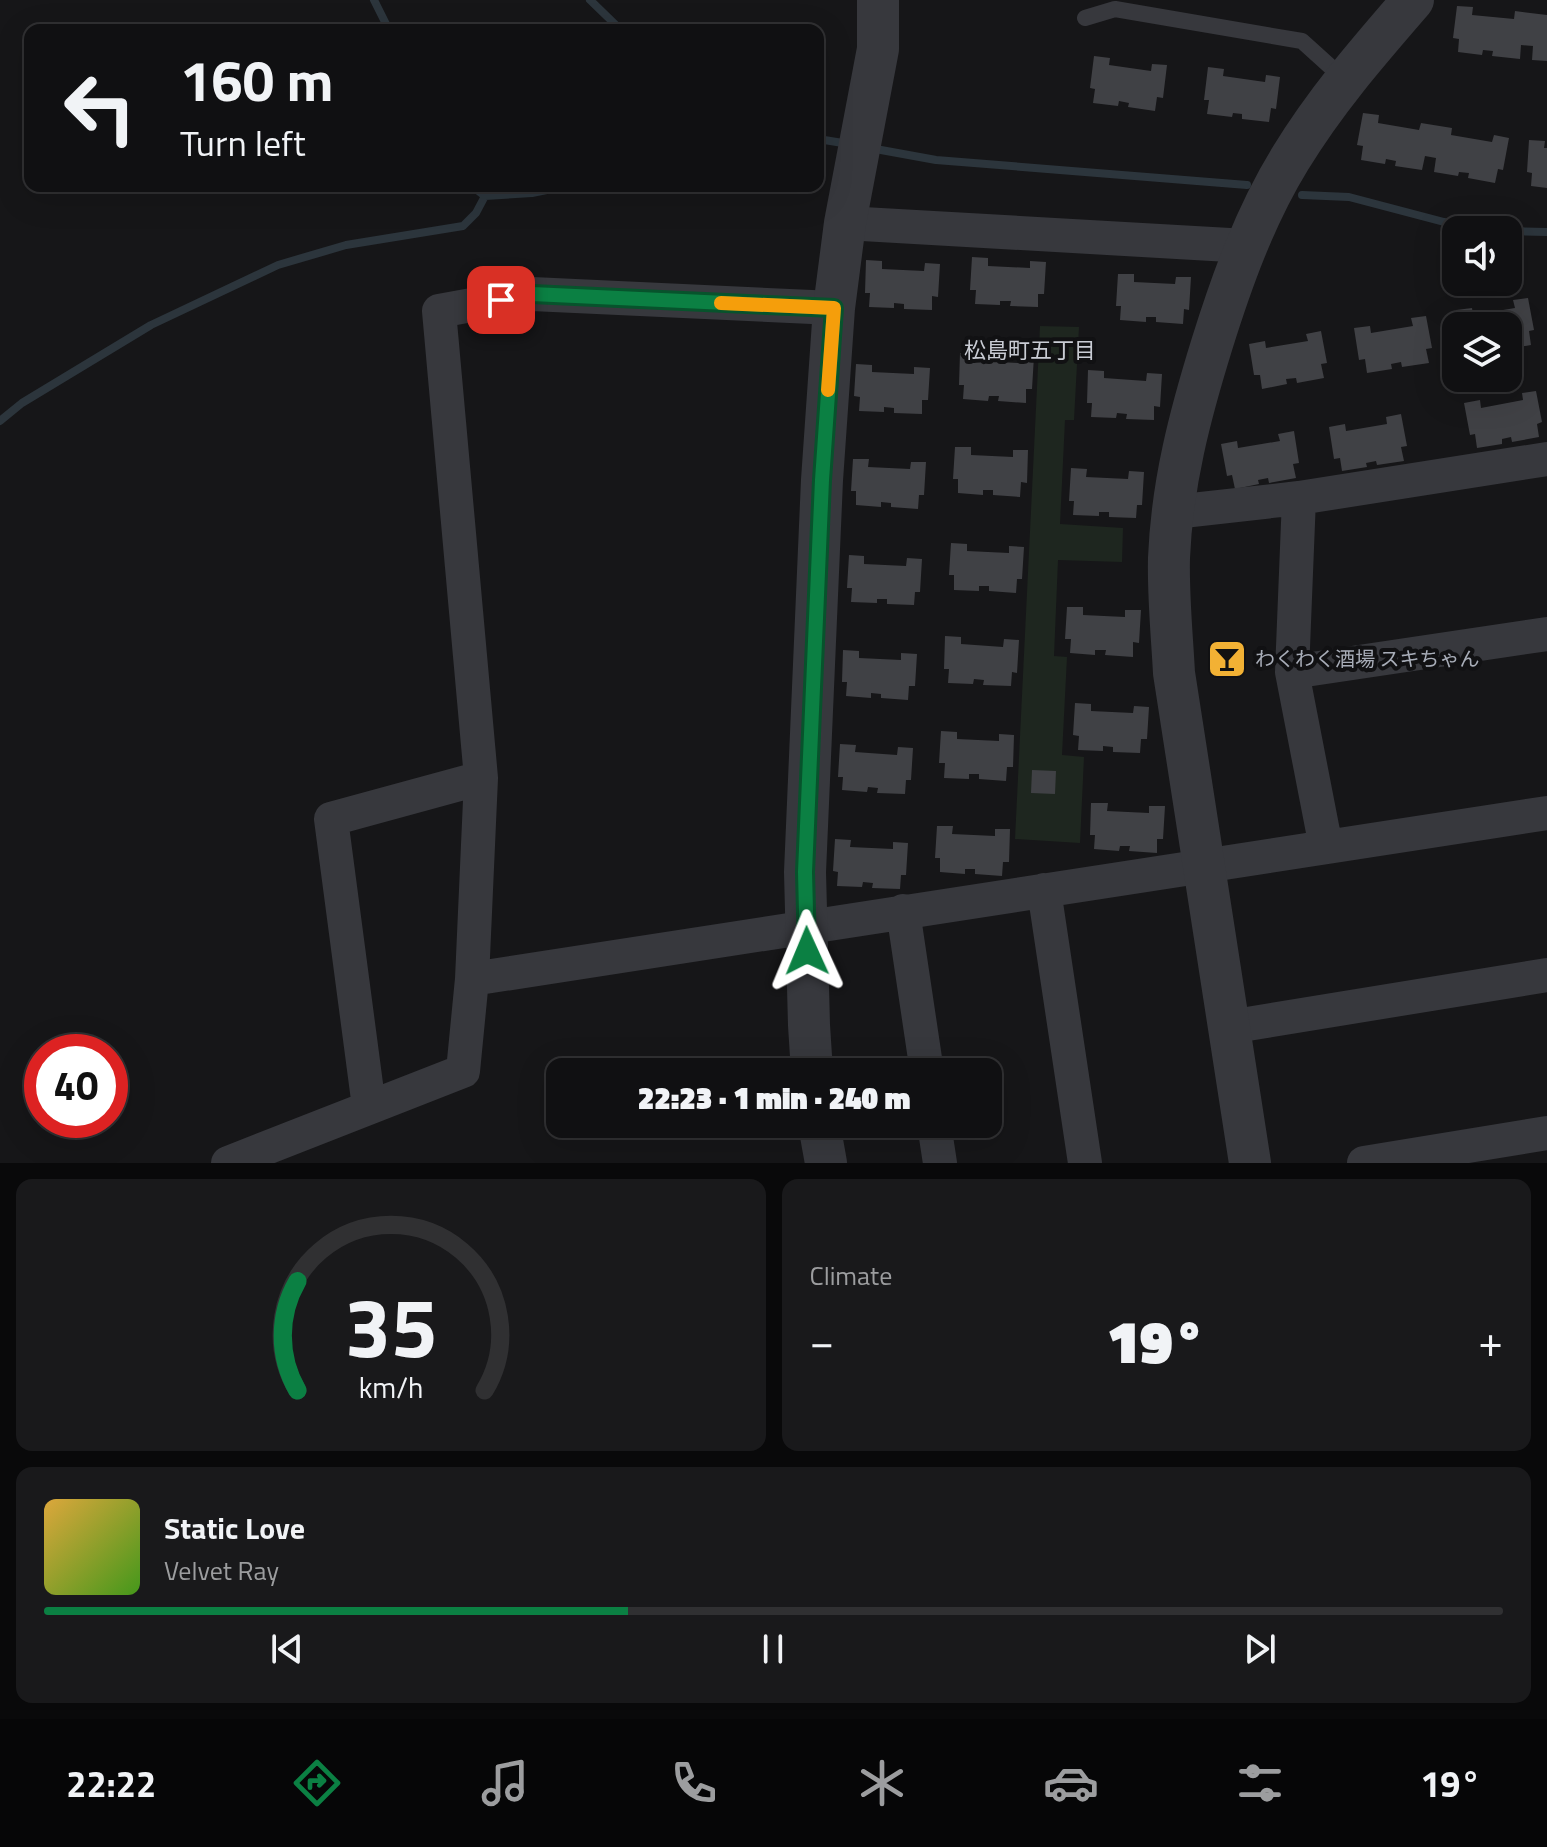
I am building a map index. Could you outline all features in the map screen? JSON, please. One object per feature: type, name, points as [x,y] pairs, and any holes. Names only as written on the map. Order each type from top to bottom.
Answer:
[{"type":"street","points":[[811,1058],[805,872],[822,480],[834,308],[845,223],[878,49],[878,0]]},
{"type":"street","points":[[1250,1163],[1174,673],[1169,557],[1181,457],[1222,313],[1247,246],[1288,162],[1344,79],[1413,0]]},
{"type":"street","points":[[845,223],[1247,246]]},
{"type":"street","points":[[228,1163],[285,1153],[369,1107],[463,1071],[472,979],[481,778],[439,311],[532,294],[834,308]]},
{"type":"street","points":[[1174,512],[1299,498],[1547,459]]},
{"type":"street","points":[[1299,498],[1292,672],[1326,847]]},
{"type":"street","points":[[1292,672],[1547,634]]},
{"type":"street","points":[[369,1107],[331,819],[481,778]]},
{"type":"street","points":[[472,979],[1326,847],[1546,820]]},
{"type":"street","points":[[1044,890],[1085,1163]]},
{"type":"street","points":[[903,911],[925,1058]]},
{"type":"street","points":[[1229,1027],[1547,975]]},
{"type":"street","points":[[1364,1163],[1547,1133]]},
{"type":"street","points":[[822,1138],[826,1163]]},
{"type":"street","points":[[936,1138],[940,1163]]},
{"type":"lane","points":[[1085,18],[1115,9],[1302,41],[1344,79]]},
{"type":"shaded area","points":[[1040,326],[1079,327],[1074,420],[1065,420],[1060,524],[1123,528],[1122,562],[1058,560],[1054,656],[1067,657],[1062,755],[1084,757],[1080,843],[1015,839]]},
{"type":"building","points":[[1457,6],[1473,7],[1472,15],[1514,19],[1515,11],[1547,15],[1547,61],[1532,60],[1533,46],[1521,45],[1520,59],[1492,56],[1493,51],[1483,50],[1482,55],[1458,52],[1459,39],[1453,38]]},
{"type":"building","points":[[1094,56],[1110,58],[1109,65],[1151,71],[1152,64],[1167,65],[1163,98],[1157,97],[1155,111],[1128,107],[1129,103],[1119,101],[1118,106],[1093,103],[1095,89],[1090,88]]},
{"type":"building","points":[[1208,67],[1224,69],[1223,76],[1265,82],[1266,75],[1280,77],[1276,109],[1271,108],[1269,122],[1242,119],[1242,114],[1233,113],[1232,117],[1207,114],[1209,100],[1204,100]]},
{"type":"building","points":[[1363,113],[1379,115],[1378,123],[1419,130],[1421,123],[1452,128],[1451,135],[1492,142],[1494,135],[1509,138],[1503,170],[1498,169],[1495,183],[1468,178],[1469,173],[1459,172],[1458,176],[1434,172],[1436,158],[1425,156],[1422,170],[1395,166],[1396,161],[1386,159],[1385,164],[1361,160],[1363,146],[1357,145]]},
{"type":"building","points":[[1529,140],[1545,141],[1547,188],[1531,186],[1532,173],[1527,172]]},
{"type":"building","points":[[972,257],[988,258],[988,266],[1030,268],[1030,261],[1046,262],[1044,294],[1038,294],[1038,307],[1010,306],[1011,301],[1000,301],[1000,305],[975,304],[976,290],[970,290]]},
{"type":"building","points":[[866,260],[882,261],[882,269],[924,271],[925,263],[940,264],[938,297],[932,296],[932,310],[904,309],[904,304],[894,303],[894,308],[869,307],[870,293],[865,293]]},
{"type":"building","points":[[1118,274],[1134,274],[1134,282],[1175,284],[1176,277],[1191,277],[1189,310],[1184,309],[1183,324],[1156,322],[1156,317],[1146,317],[1146,322],[1120,320],[1121,306],[1116,306]]},
{"type":"building","points":[[1528,298],[1534,330],[1529,331],[1531,345],[1522,347],[1522,312],[1491,312],[1515,308],[1513,300]]},
{"type":"building","points":[[1472,308],[1473,312],[1456,312],[1456,310]]},
{"type":"building","points":[[1426,316],[1432,348],[1426,349],[1429,363],[1402,367],[1401,362],[1391,364],[1392,369],[1367,373],[1365,359],[1359,360],[1354,328],[1370,326],[1371,333],[1413,326],[1411,318]]},
{"type":"building","points":[[1321,331],[1327,363],[1321,364],[1324,378],[1297,383],[1296,378],[1286,379],[1287,384],[1262,389],[1260,375],[1254,375],[1249,344],[1265,341],[1266,348],[1308,341],[1306,334]]},
{"type":"building","points":[[960,353],[976,353],[976,361],[1018,363],[1018,356],[1034,356],[1032,389],[1026,389],[1026,403],[998,401],[999,396],[989,396],[988,401],[963,399],[964,385],[959,385]]},
{"type":"building","points":[[856,364],[872,365],[872,372],[914,374],[914,367],[930,368],[928,400],[922,400],[922,414],[894,413],[894,408],[884,407],[884,412],[859,411],[860,397],[854,396]]},
{"type":"building","points":[[1088,370],[1104,371],[1104,378],[1146,381],[1147,373],[1162,374],[1160,407],[1154,406],[1154,420],[1126,419],[1127,414],[1117,413],[1116,418],[1091,417],[1092,403],[1087,403]]},
{"type":"building","points":[[1536,391],[1542,422],[1537,424],[1539,437],[1512,442],[1511,437],[1502,439],[1502,444],[1477,448],[1475,434],[1470,435],[1464,403],[1480,400],[1481,408],[1523,400],[1522,393]]},
{"type":"building","points":[[1401,414],[1407,446],[1401,447],[1404,461],[1377,465],[1376,461],[1366,463],[1367,467],[1342,471],[1340,458],[1334,459],[1329,427],[1345,424],[1346,431],[1387,424],[1386,417]]},
{"type":"building","points":[[1294,431],[1299,463],[1293,464],[1296,478],[1269,483],[1268,478],[1258,480],[1259,484],[1235,489],[1232,475],[1227,476],[1221,444],[1237,441],[1238,448],[1280,441],[1278,434]]},
{"type":"building","points":[[955,447],[971,447],[971,455],[1013,457],[1013,450],[1028,450],[1027,483],[1021,482],[1020,497],[993,495],[993,490],[983,490],[983,495],[958,493],[958,479],[953,479]]},
{"type":"building","points":[[853,459],[869,459],[868,467],[910,469],[911,462],[926,462],[924,495],[919,495],[918,509],[891,507],[891,503],[881,502],[881,507],[856,505],[856,491],[851,491]]},
{"type":"building","points":[[1071,468],[1087,469],[1086,477],[1128,479],[1129,471],[1144,472],[1142,505],[1137,505],[1136,518],[1109,517],[1109,512],[1099,512],[1099,516],[1073,515],[1074,501],[1069,501]]},
{"type":"building","points":[[951,543],[967,544],[967,551],[1009,553],[1009,546],[1024,547],[1022,579],[1017,579],[1016,593],[989,591],[989,586],[979,586],[979,591],[954,590],[954,575],[949,575]]},
{"type":"building","points":[[849,555],[864,556],[864,564],[906,566],[907,558],[922,559],[920,592],[915,592],[914,605],[887,604],[887,599],[877,599],[877,603],[851,602],[852,588],[847,588]]},
{"type":"building","points":[[1067,607],[1083,607],[1083,615],[1125,617],[1125,610],[1141,610],[1139,643],[1133,642],[1133,657],[1105,655],[1106,650],[1095,650],[1095,655],[1070,653],[1071,639],[1065,639]]},
{"type":"building","points":[[945,636],[961,637],[961,644],[1003,647],[1004,639],[1019,640],[1017,673],[1012,672],[1011,686],[983,685],[984,680],[974,679],[973,684],[948,683],[949,669],[944,669]]},
{"type":"building","points":[[843,650],[859,651],[859,658],[901,660],[901,653],[917,654],[915,686],[909,686],[908,700],[881,698],[881,694],[871,693],[871,698],[846,696],[847,682],[842,682]]},
{"type":"building","points":[[1075,703],[1091,704],[1091,711],[1133,713],[1134,706],[1149,707],[1147,739],[1141,739],[1140,753],[1113,752],[1113,747],[1103,746],[1103,751],[1078,750],[1079,736],[1073,735]]},
{"type":"building","points":[[941,731],[957,732],[957,739],[999,741],[999,734],[1014,735],[1013,767],[1007,767],[1006,781],[979,779],[979,774],[969,774],[969,779],[944,778],[945,763],[939,763]]},
{"type":"building","points":[[840,744],[856,745],[855,752],[897,755],[898,747],[913,748],[911,780],[906,780],[905,794],[877,793],[878,788],[868,787],[867,792],[842,790],[843,777],[838,777]]},
{"type":"building","points":[[1032,770],[1056,771],[1055,794],[1031,793]]},
{"type":"building","points":[[1091,803],[1108,803],[1107,811],[1149,813],[1149,806],[1165,806],[1163,839],[1157,839],[1157,853],[1129,851],[1130,846],[1120,846],[1119,851],[1094,849],[1095,835],[1090,835]]},
{"type":"building","points":[[937,826],[953,826],[952,834],[995,836],[995,829],[1010,829],[1009,862],[1003,862],[1002,876],[975,874],[975,869],[965,869],[965,874],[940,872],[940,858],[935,858]]},
{"type":"building","points":[[835,839],[851,840],[850,847],[893,849],[893,842],[908,843],[906,875],[901,875],[900,889],[872,888],[873,883],[863,882],[862,887],[837,886],[838,872],[833,871]]},
{"type":"waterway","points":[[374,0],[386,24]]},
{"type":"waterway","points":[[590,0],[615,24]]},
{"type":"waterway","points":[[824,140],[849,144]]},
{"type":"waterway","points":[[870,148],[936,160],[1247,185]]},
{"type":"waterway","points":[[480,192],[485,196],[537,192]]},
{"type":"waterway","points":[[1302,195],[1349,197],[1442,221]]},
{"type":"waterway","points":[[0,421],[22,403],[151,325],[278,265],[346,245],[463,226],[476,213],[485,196]]},
{"type":"waterway","points":[[1522,231],[1547,232]]},
{"type":"slow traffic","points":[[721,303],[834,308],[828,390]]},
{"type":"place","name":"わくわく酒場 スキちゃん","points":[[1227,659]]},
{"type":"district","name":"松島町五丁目","points":[[1030,350]]},
{"type":"route","points":[[501,300],[532,294],[834,308],[822,480],[805,872],[807,951]]}]
